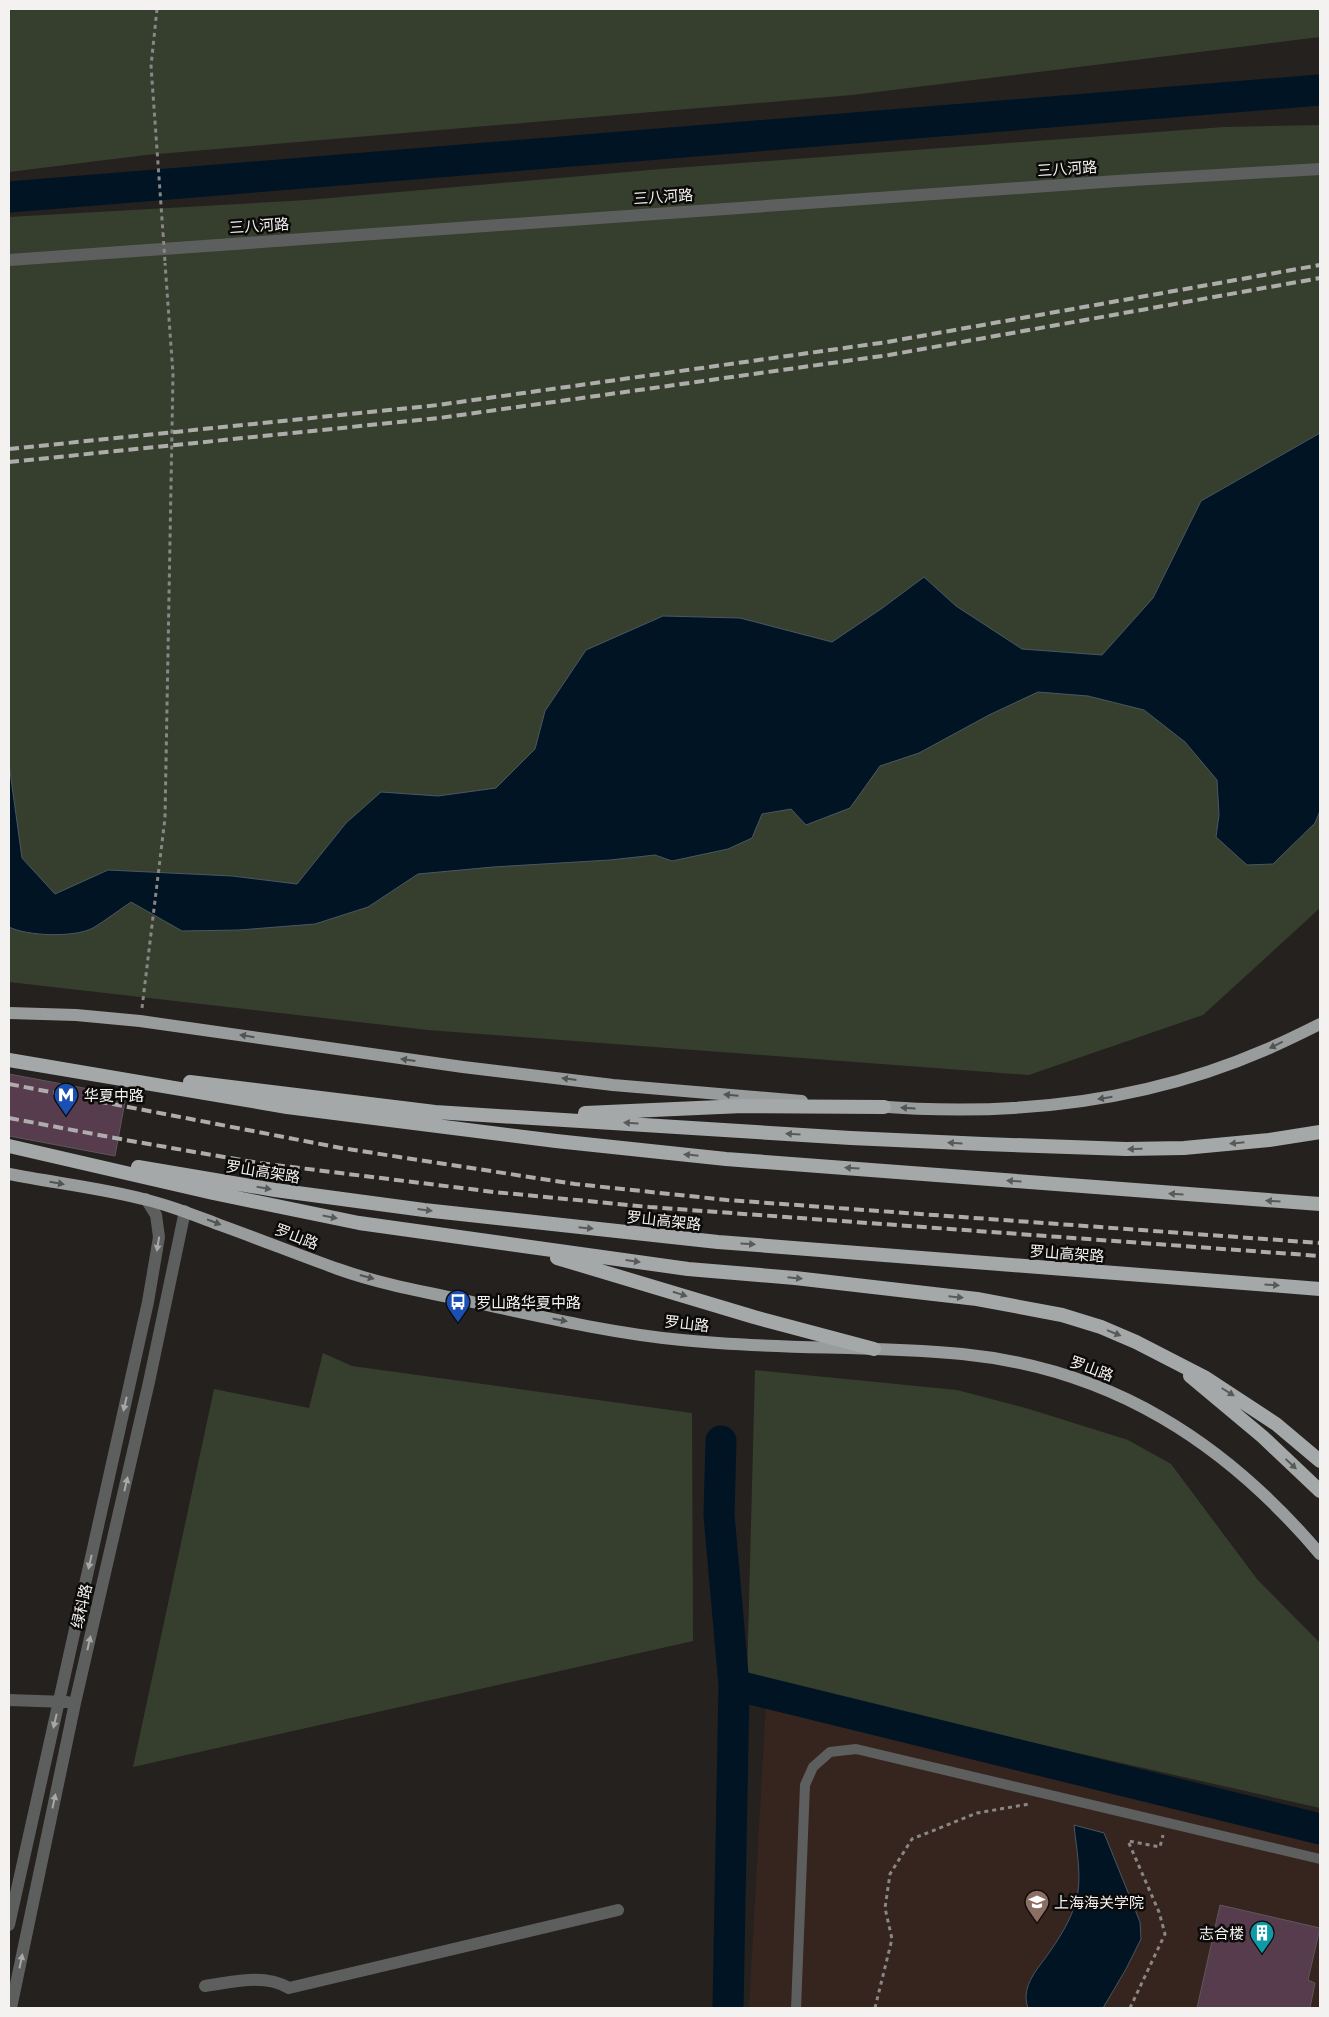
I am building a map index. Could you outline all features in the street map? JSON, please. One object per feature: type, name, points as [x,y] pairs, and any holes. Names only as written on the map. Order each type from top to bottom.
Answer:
[{"type":"highway","points":[[9,1060],[435,1112],[870,1139],[1126,1149],[1184,1148],[1269,1140],[1320,1131]]},
{"type":"highway","points":[[9,1060],[287,1106],[556,1140],[726,1159],[1320,1204]]},
{"type":"highway","points":[[435,1112],[586,1113],[743,1106],[884,1107]]},
{"type":"highway","points":[[9,1145],[213,1193],[349,1221],[688,1269],[795,1278],[977,1299],[1062,1315],[1101,1327],[1136,1342],[1213,1382],[1276,1424],[1320,1461]]},
{"type":"highway","name":"罗山高架路","points":[[9,1145],[275,1190],[424,1210],[718,1242],[1320,1289]]},
{"type":"highway","points":[[464,1237],[552,1256],[754,1317],[874,1350]]},
{"type":"highway","points":[[1170,1359],[1263,1437],[1320,1491]]},
{"type":"main road","points":[[9,1013],[76,1015],[140,1021],[435,1063],[604,1084],[884,1107],[949,1110],[1015,1109],[1064,1105],[1110,1098],[1157,1087],[1212,1070],[1265,1050],[1320,1024]]},
{"type":"main road","name":"罗山路","points":[[9,1174],[146,1199],[185,1211],[341,1270],[423,1291],[568,1322],[681,1340],[797,1348],[963,1354],[1013,1362],[1068,1376],[1116,1394],[1157,1414],[1181,1429],[1244,1475],[1291,1520],[1320,1554]]},
{"type":"street","name":"三八河路","points":[[9,260],[1107,181],[1320,169]]},
{"type":"street","name":"绿科路","points":[[9,1926],[151,1283],[159,1237],[156,1215],[146,1199]]},
{"type":"street","name":"绿科路","points":[[11,2008],[75,1703],[150,1382],[185,1211]]},
{"type":"street","points":[[9,1700],[75,1703]]},
{"type":"street","points":[[205,1986],[264,1979],[277,1981],[289,1988],[618,1910]]},
{"type":"lane","points":[[796,2008],[805,1785],[814,1767],[830,1752],[856,1749],[1320,1859]]},
{"type":"path","points":[[140,1021],[165,818],[173,374],[151,66],[157,9]]},
{"type":"path","points":[[875,2008],[892,1939],[885,1908],[890,1874],[912,1839],[977,1813],[1032,1804]]},
{"type":"path","points":[[1130,2008],[1165,1934],[1159,1912],[1128,1841],[1160,1847],[1165,1823]]},
{"type":"shaded area","name":"上海海关学院","points":[[766,1701],[1320,1838],[1320,2008],[749,2008]]},
{"type":"green space","points":[[9,9],[1320,9],[1320,37],[852,95],[146,155],[9,172]]},
{"type":"green space","points":[[1320,125],[1320,908],[1203,1015],[1029,1075],[428,1030],[9,982],[9,217],[307,200],[661,169],[1224,127]]},
{"type":"green space","points":[[323,1353],[352,1366],[692,1413],[693,1641],[133,1767],[214,1389],[309,1408]]},
{"type":"green space","points":[[755,1370],[957,1390],[1029,1409],[1128,1440],[1171,1464],[1257,1579],[1320,1643],[1320,1808],[747,1678]]},
{"type":"water","points":[[1320,433],[1320,811],[1315,823],[1273,864],[1247,865],[1216,837],[1219,815],[1217,780],[1185,742],[1144,710],[1088,696],[1038,692],[989,715],[919,753],[880,766],[850,808],[806,825],[791,809],[762,814],[752,838],[728,849],[672,861],[655,855],[418,874],[368,907],[315,924],[239,930],[182,931],[131,902],[93,928],[85,931],[51,935],[27,932],[9,927],[9,764],[22,858],[55,894],[108,870],[232,876],[297,884],[346,823],[381,792],[438,796],[496,788],[535,749],[545,711],[586,650],[663,616],[740,618],[832,642],[924,577],[956,606],[1022,649],[1102,655],[1153,598],[1201,501]]},
{"type":"water","points":[[1074,1825],[1104,1833],[1140,1922],[1141,1939],[1103,2008],[1028,2008],[1027,1992],[1032,1977],[1064,1930],[1077,1899],[1079,1875]]},
{"type":"building","name":"华夏中路","points":[[9,1074],[126,1096],[115,1156],[9,1136]]},
{"type":"building","name":"志合楼","points":[[1220,1905],[1320,1928],[1308,1980],[1315,1983],[1310,2008],[1197,2008]]},
{"type":"waterway","points":[[9,197],[1320,90]]},
{"type":"waterway","points":[[721,1441],[719,1515],[734,1685],[728,2008]]},
{"type":"waterway","points":[[734,1685],[1320,1829]]},
{"type":"railway","points":[[9,449],[438,405],[887,342],[1320,265]]},
{"type":"railway","points":[[9,462],[439,418],[889,355],[1320,278]]},
{"type":"railway","points":[[9,1084],[341,1148],[575,1184],[727,1200],[1320,1243]]},
{"type":"railway","points":[[9,1118],[259,1163],[494,1192],[649,1207],[1320,1256]]},
{"type":"place","name":"华夏中路","points":[[66,1116]]},
{"type":"place","name":"罗山路华夏中路","points":[[458,1323]]},
{"type":"place","name":"上海海关学院","points":[[1037,1923]]},
{"type":"place","name":"志合楼","points":[[1262,1954]]}]
